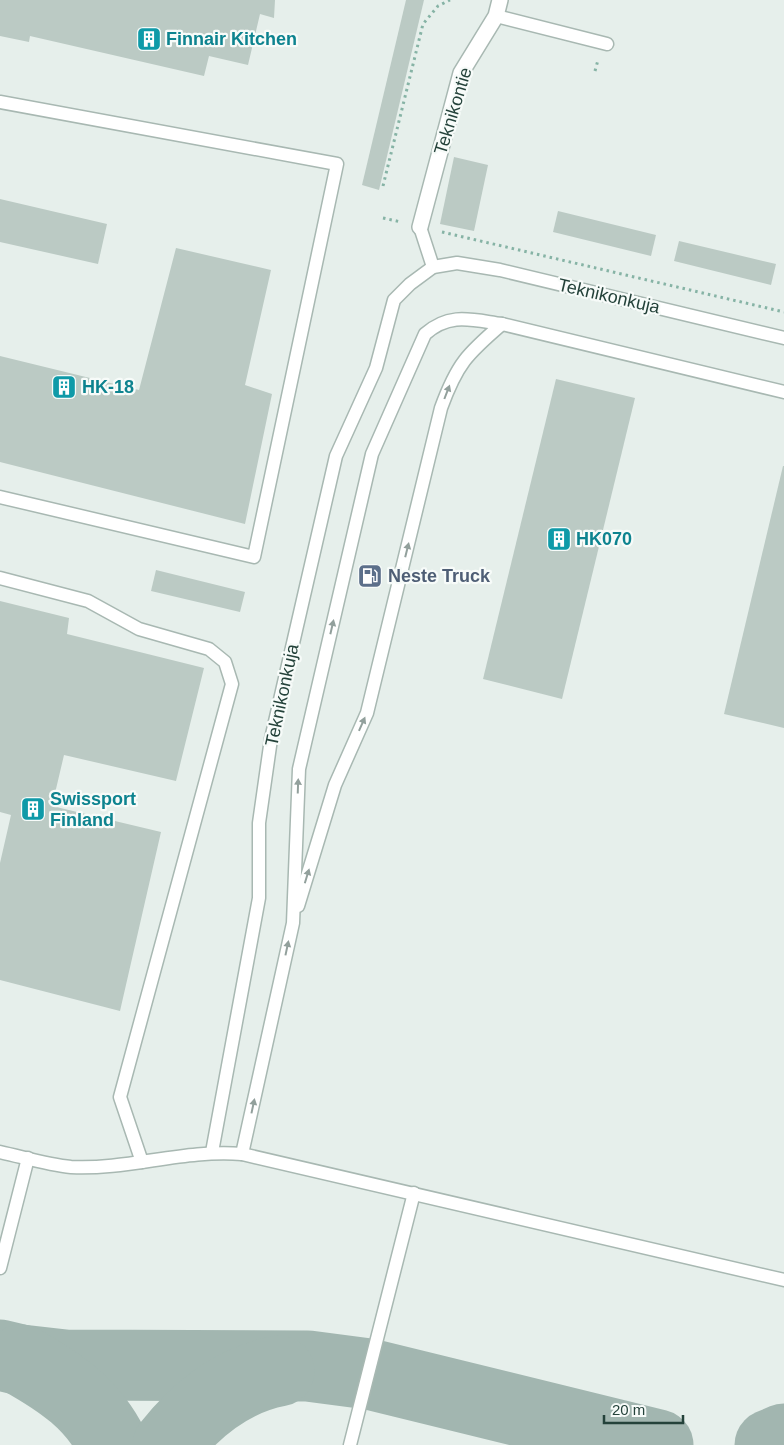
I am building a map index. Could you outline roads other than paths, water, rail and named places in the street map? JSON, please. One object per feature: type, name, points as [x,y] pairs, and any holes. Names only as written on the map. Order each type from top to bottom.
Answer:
[{"type":"street","name":"Teknikontie","points":[[420,227],[461,73],[496,16],[500,0]]},
{"type":"lane","points":[[496,16],[607,44]]},
{"type":"lane","points":[[0,102],[337,164],[254,557],[0,497]]},
{"type":"lane","points":[[420,227],[433,267]]},
{"type":"lane","name":"Teknikonkuja","points":[[212,1152],[259,898],[259,823],[271,739],[336,456],[376,368],[394,300],[410,284],[433,267],[457,263],[500,270],[784,338]]},
{"type":"lane","points":[[293,923],[299,769],[372,454],[409,375],[425,334],[436,325],[456,318],[502,324],[784,392]]},
{"type":"lane","points":[[242,1154],[293,923],[335,785],[367,713],[441,408],[453,376],[472,349],[502,324]]},
{"type":"lane","points":[[0,578],[88,601],[139,629],[209,649],[226,662],[232,684],[120,1097],[142,1162]]},
{"type":"lane","points":[[0,1152],[71,1167],[142,1162],[212,1152],[242,1154],[784,1280]]},
{"type":"lane","points":[[0,1268],[28,1158]]},
{"type":"lane","points":[[350,1445],[414,1193]]},
{"type":"place","name":"Finnair Kitchen","points":[[149,39]]},
{"type":"place","name":"HK-18","points":[[64,387]]},
{"type":"place","name":"HK070","points":[[559,539]]},
{"type":"place","name":"Neste Truck","points":[[370,576]]},
{"type":"place","name":"Swissport Finland","points":[[33,809]]}]
